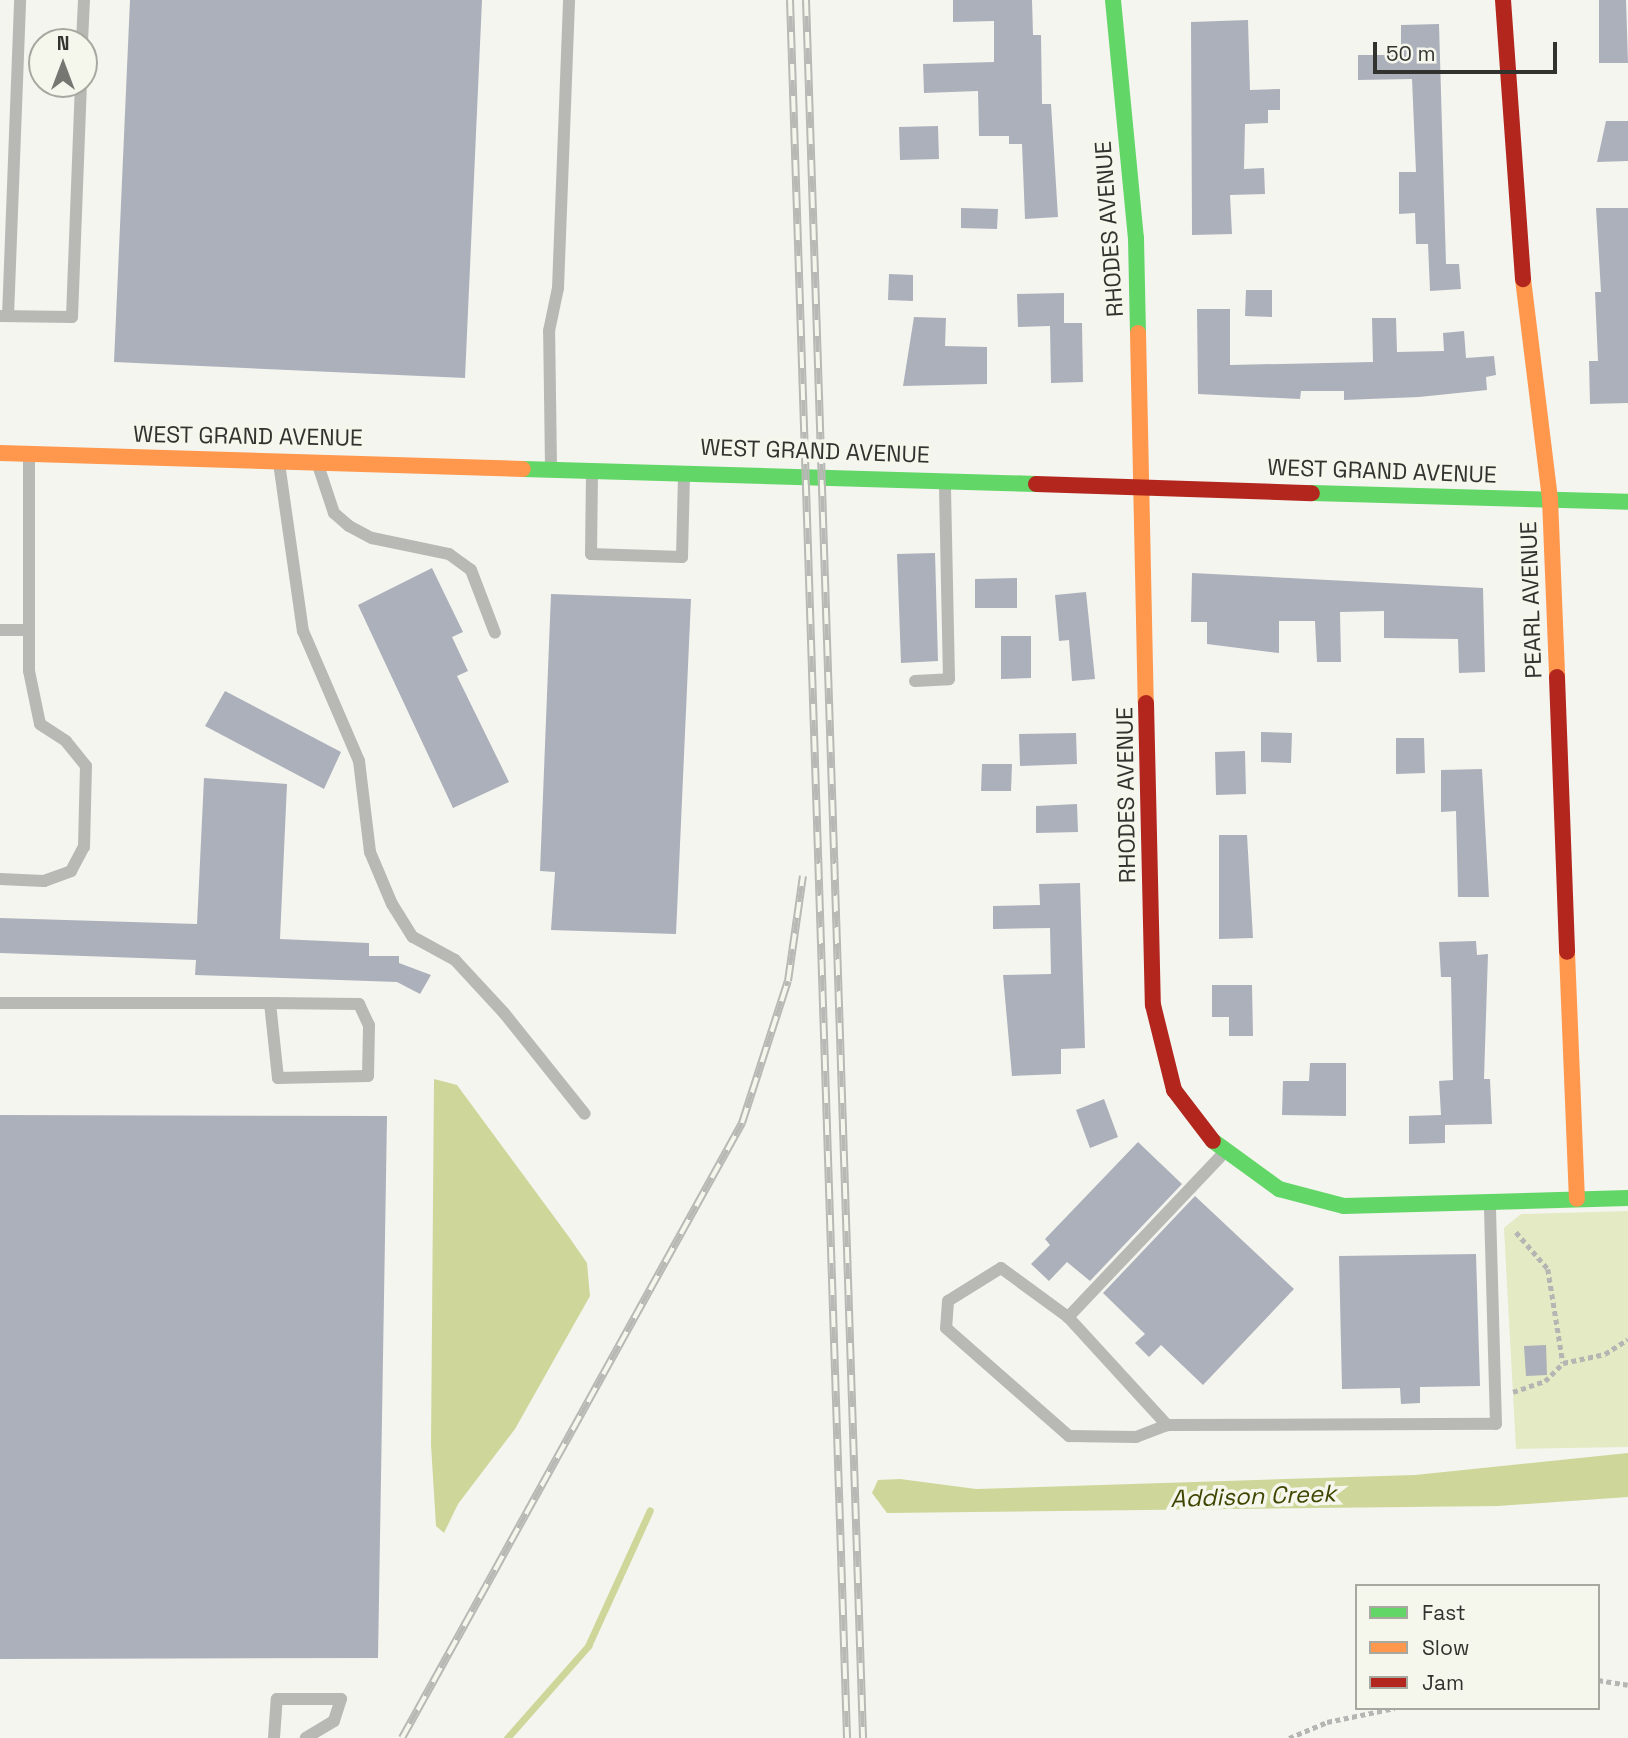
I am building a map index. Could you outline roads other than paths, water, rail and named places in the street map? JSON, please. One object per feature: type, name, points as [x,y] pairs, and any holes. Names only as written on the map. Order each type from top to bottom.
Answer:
[{"type":"street","name":"RHODES AVENUE","points":[[1113,0],[1136,238],[1153,1005],[1174,1090],[1223,1154],[1279,1189],[1344,1206],[1628,1198]]},
{"type":"street","name":"PEARL AVENUE","points":[[1503,0],[1514,206],[1550,499],[1577,1199]]},
{"type":"street","name":"WEST GRAND AVENUE","points":[[0,453],[944,477],[1628,502]]},
{"type":"lane","points":[[20,0],[4,316],[72,317],[80,98]]},
{"type":"lane","points":[[83,28],[84,0]]},
{"type":"lane","points":[[551,466],[549,331],[558,288],[569,0]]},
{"type":"lane","points":[[0,879],[44,881],[71,871],[84,847],[86,766],[66,741],[40,724],[29,630],[29,453]]},
{"type":"lane","points":[[278,460],[303,631],[359,761],[370,852],[392,904],[413,936],[455,960],[504,1013],[585,1114]]},
{"type":"lane","points":[[317,461],[334,513],[349,526],[372,538],[449,554],[471,570],[495,633]]},
{"type":"lane","points":[[593,468],[591,554],[682,556],[684,470]]},
{"type":"lane","points":[[915,681],[949,679],[944,477]]},
{"type":"lane","points":[[0,630],[29,630]]},
{"type":"lane","points":[[0,1003],[270,1003],[359,1004],[369,1025],[368,1076],[278,1078],[270,1003]]},
{"type":"lane","points":[[1068,1317],[1223,1154]]},
{"type":"lane","points":[[1167,1424],[1068,1317],[1001,1268],[948,1301],[946,1328],[1069,1436],[1136,1437],[1167,1424],[1496,1424],[1490,1202]]},
{"type":"lane","points":[[274,1738],[277,1699],[341,1699],[334,1721],[306,1738]]},
{"type":"water","points":[[434,1079],[457,1085],[569,1237],[587,1263],[590,1296],[515,1429],[458,1504],[444,1533],[436,1526],[431,1445]]},
{"type":"water","points":[[1628,1453],[1628,1497],[1498,1506],[887,1513],[872,1493],[878,1480],[900,1479],[976,1489],[1415,1475]]},
{"type":"waterway","name":"Addison Creek","points":[[507,1738],[588,1646],[650,1510]]},
{"type":"railway","points":[[790,0],[847,1738]]},
{"type":"railway","points":[[806,0],[863,1738]]},
{"type":"railway","points":[[402,1738],[742,1123],[788,981],[803,876]]}]
